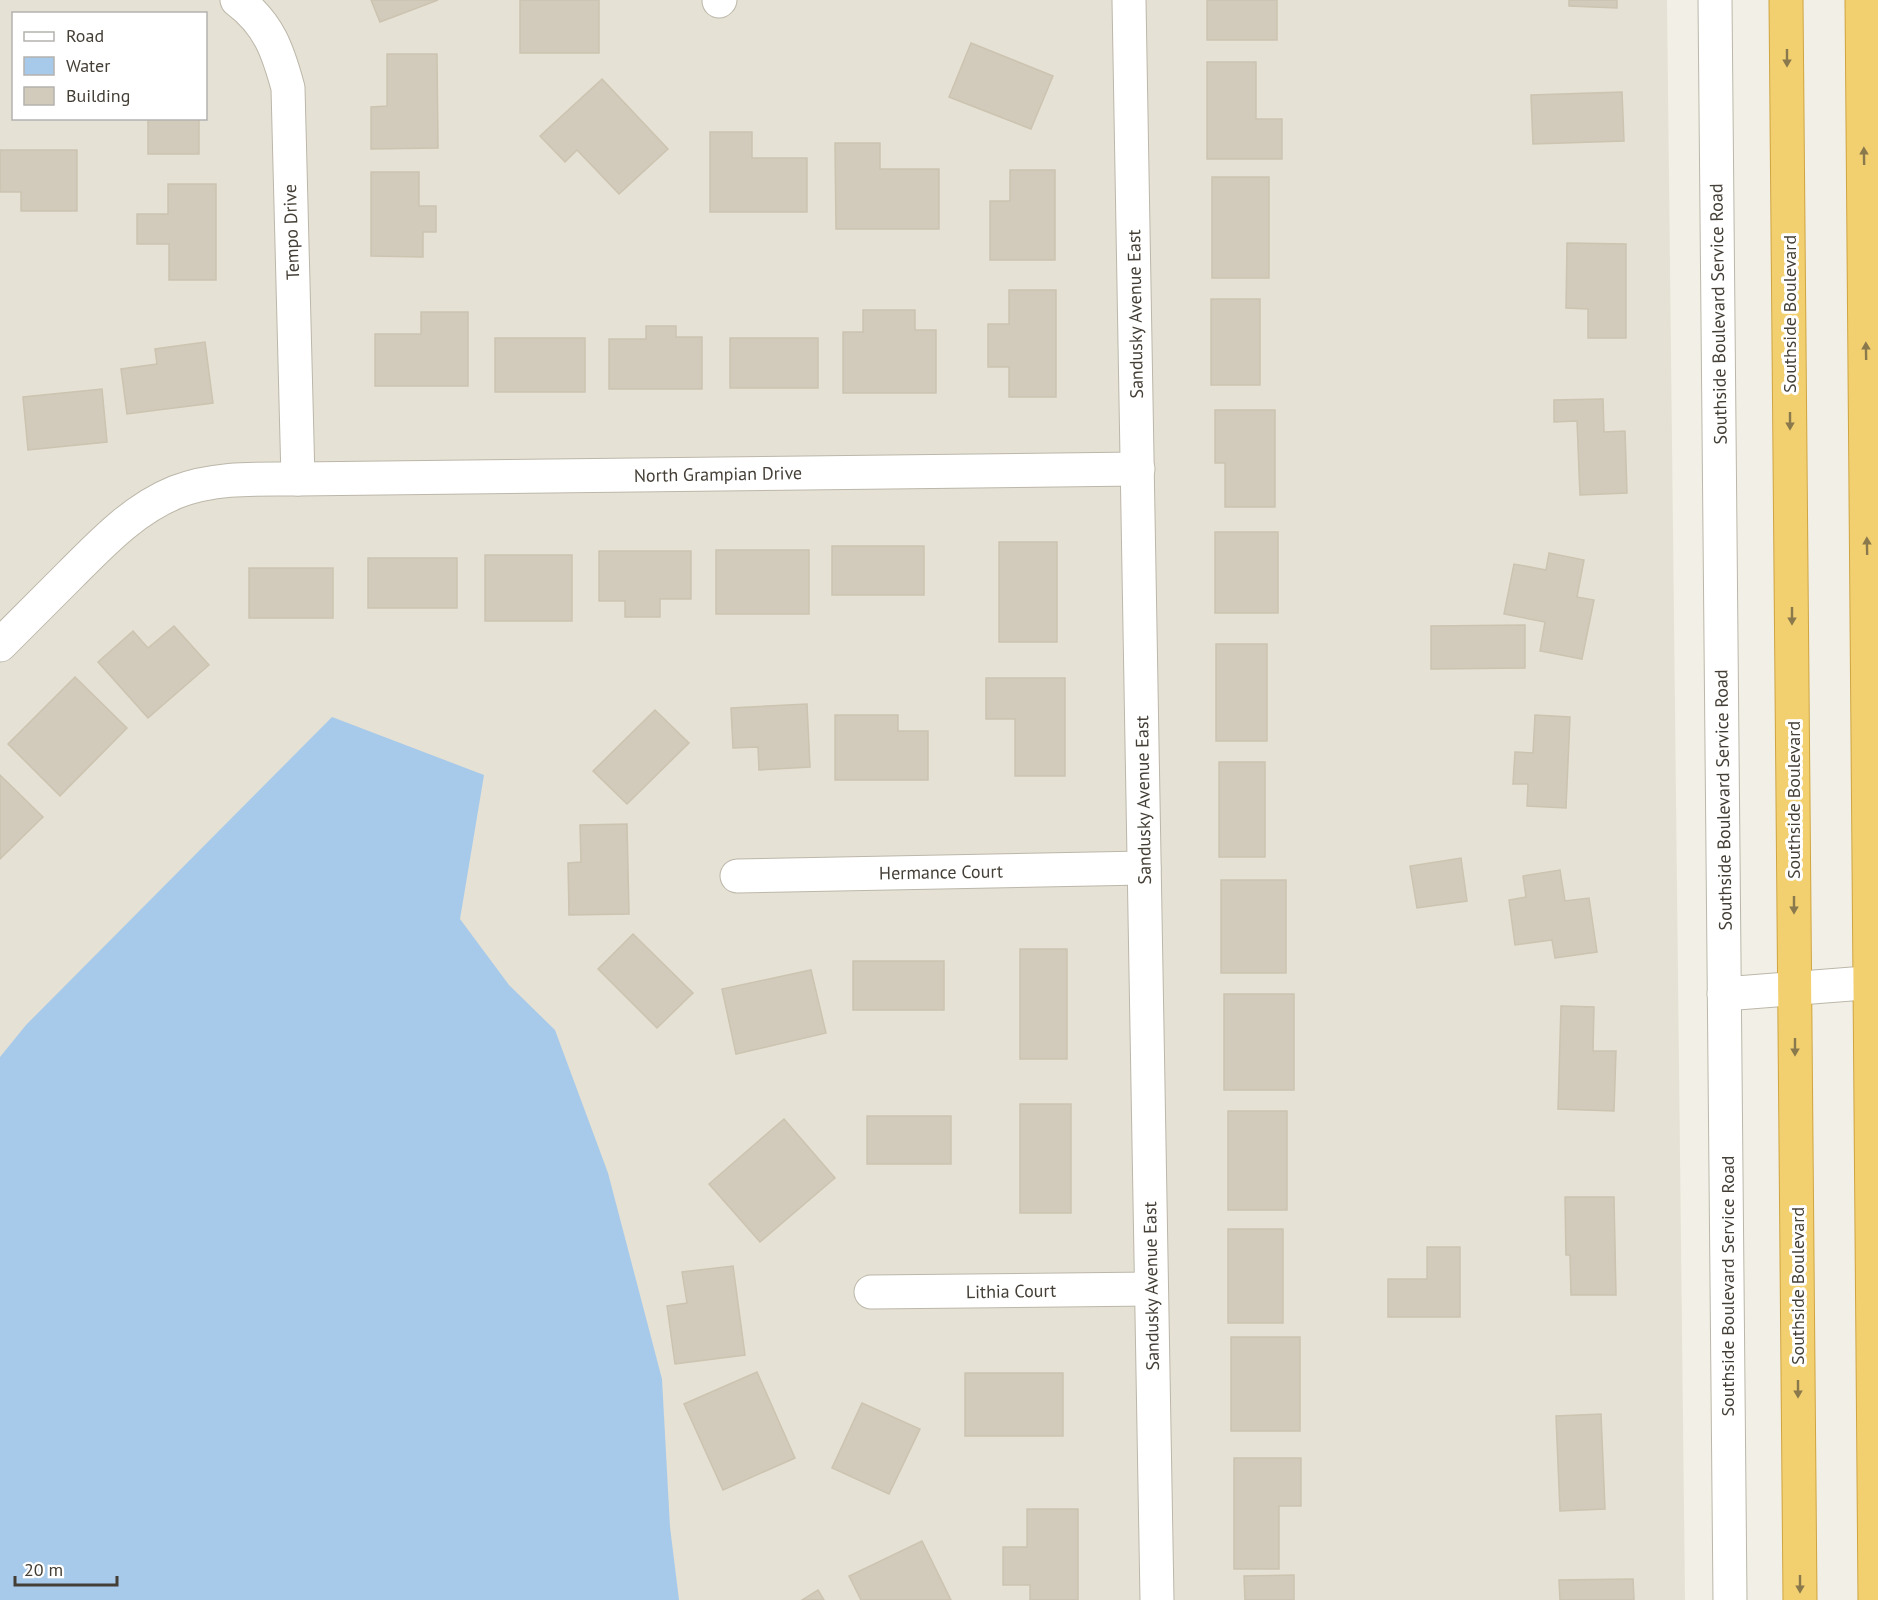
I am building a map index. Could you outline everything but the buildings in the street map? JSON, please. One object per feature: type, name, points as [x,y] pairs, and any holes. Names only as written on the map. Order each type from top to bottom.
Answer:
[{"type":"highway","name":"Southside Boulevard","points":[[1786,0],[1800,1600]]},
{"type":"highway","points":[[1862,0],[1875,982],[1875,1600]]},
{"type":"street","name":"Tempo Drive","points":[[237,0],[252,11],[268,32],[279,55],[288,88],[298,480]]},
{"type":"street","name":"Sandusky Avenue East","points":[[1129,0],[1157,1600]]},
{"type":"street","name":"Southside Boulevard Service Road","points":[[1715,0],[1730,1600]]},
{"type":"street","name":"North Grampian Drive","points":[[5,631],[114,531],[143,509],[175,492],[212,482],[243,478],[298,480],[1138,469]]},
{"type":"street","name":"Hermance Court","points":[[737,876],[1144,868]]},
{"type":"street","points":[[1724,994],[1875,982]]},
{"type":"street","name":"Lithia Court","points":[[871,1292],[1151,1289]]},
{"type":"shaded area","points":[[0,0],[1667,0],[1685,1600],[0,1600]]},
{"type":"water","points":[[332,717],[484,775],[460,919],[509,985],[555,1030],[608,1173],[662,1379],[670,1527],[679,1600],[0,1600],[0,1057],[26,1025]]}]
